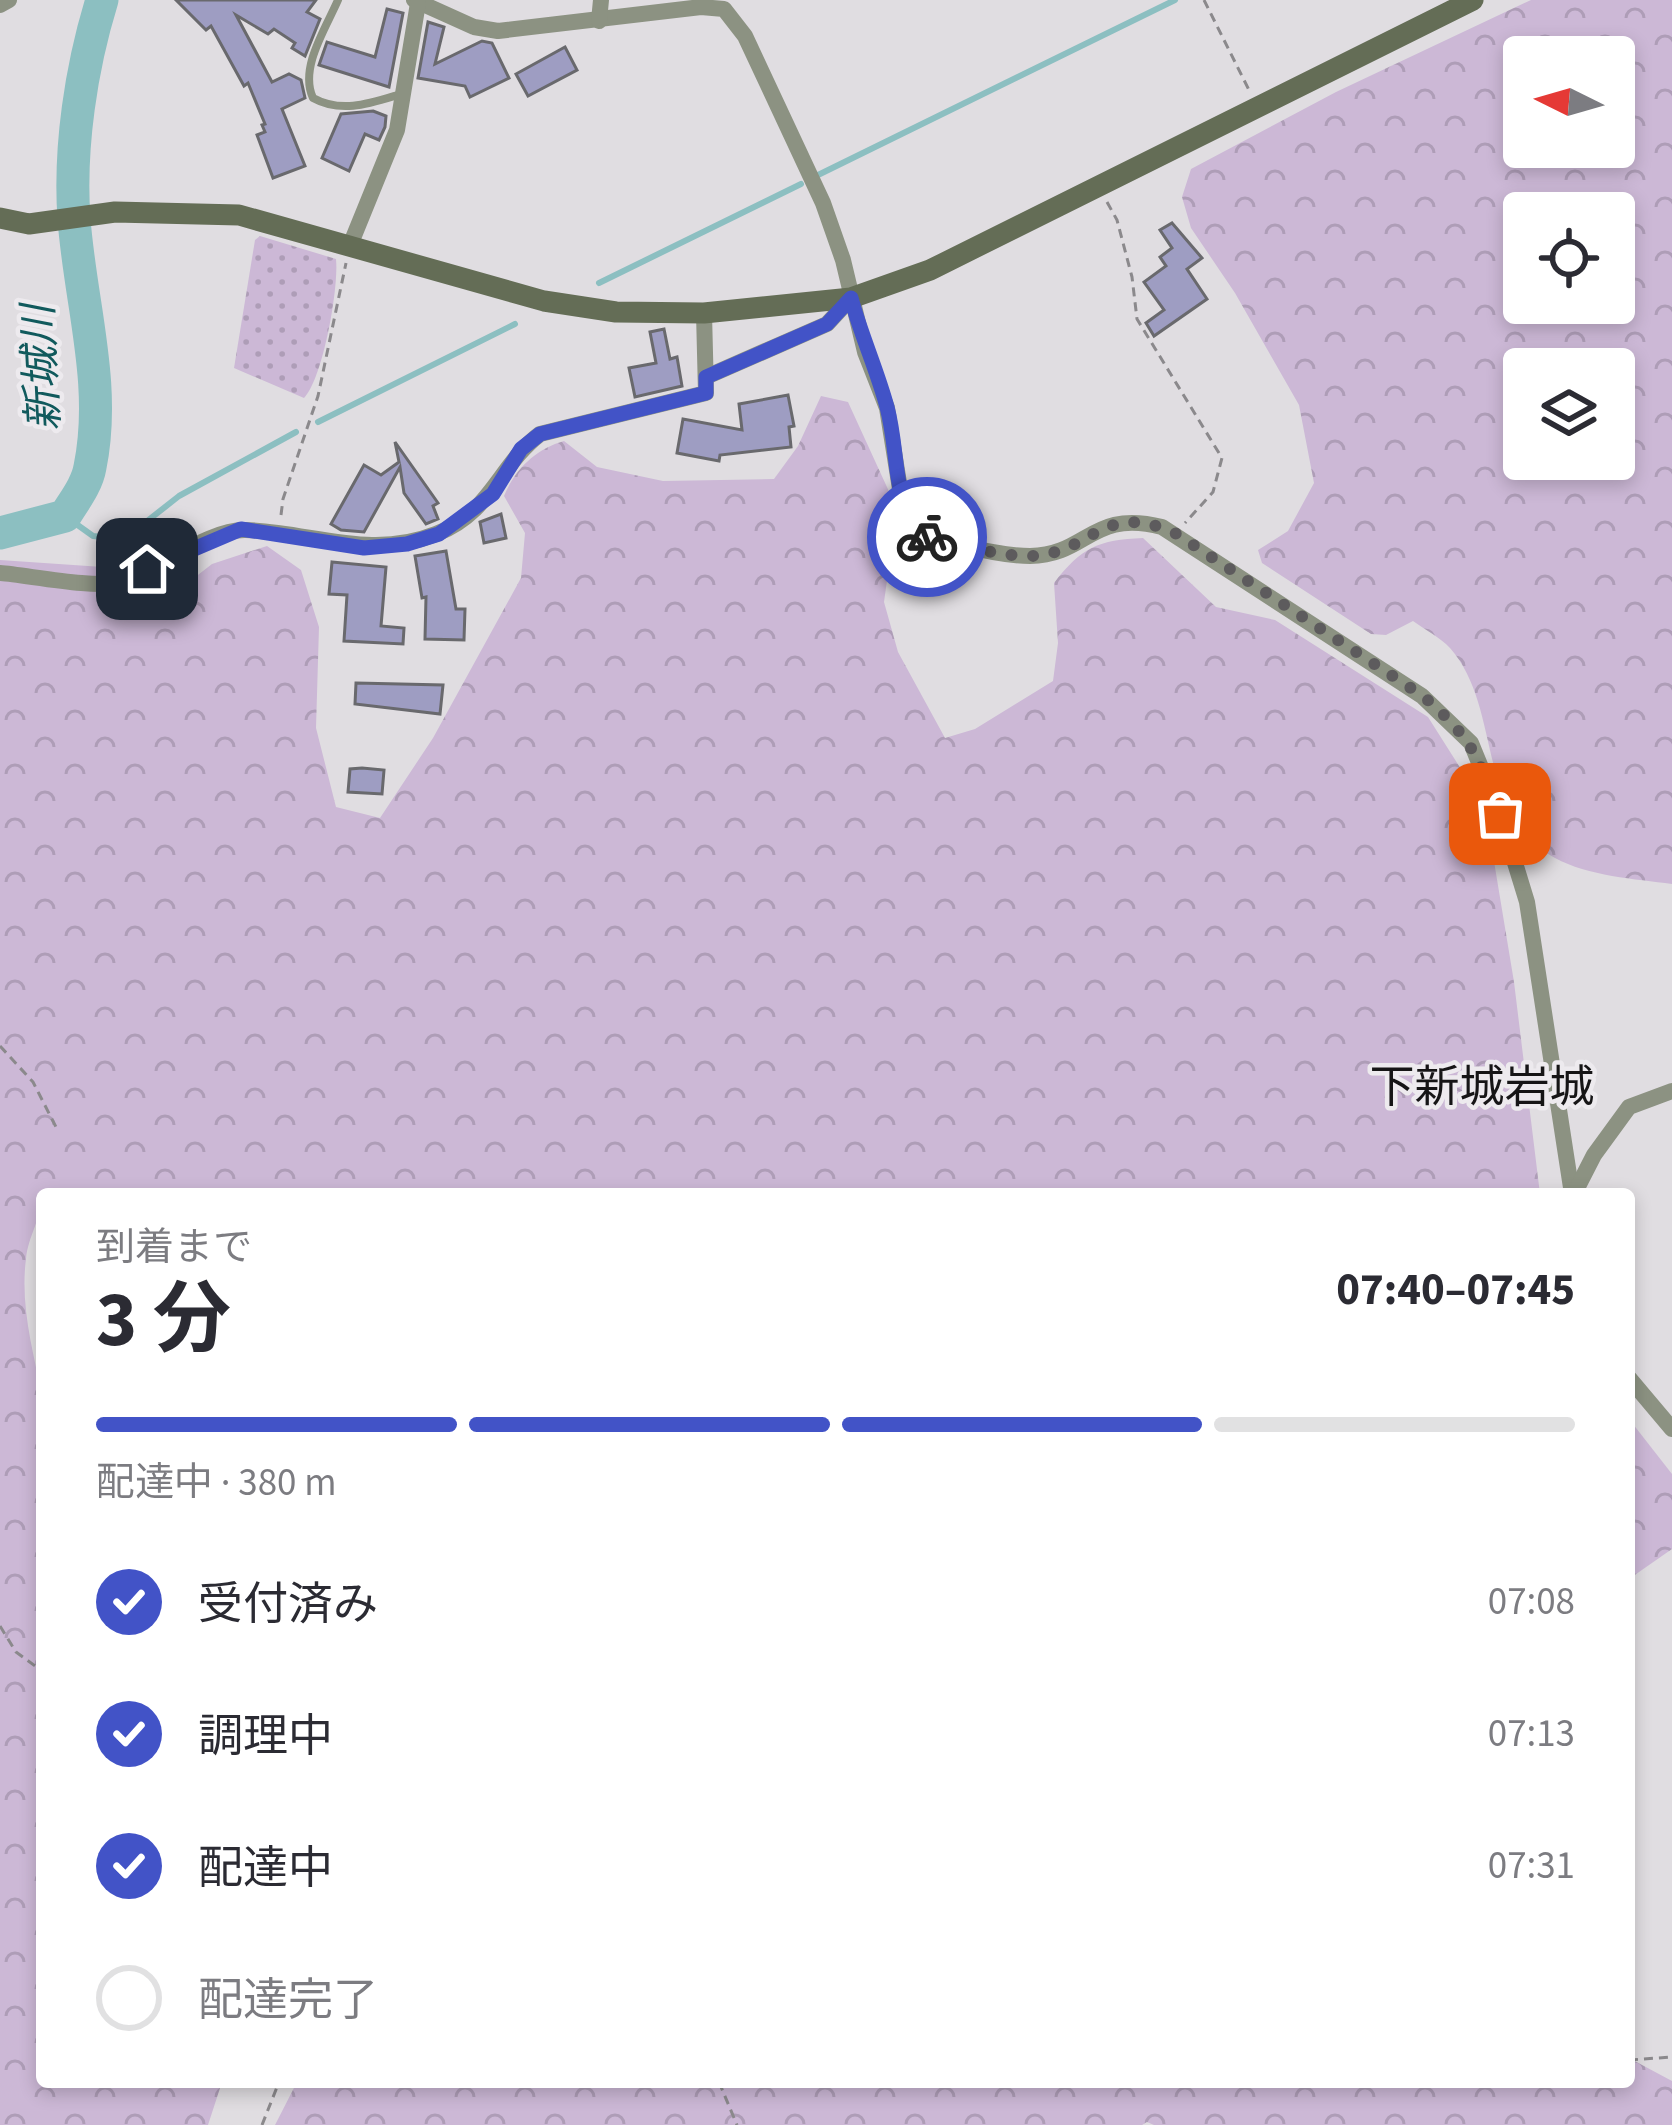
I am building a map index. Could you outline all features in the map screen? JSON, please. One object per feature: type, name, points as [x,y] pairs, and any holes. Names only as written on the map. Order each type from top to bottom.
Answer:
[{"type":"street","points":[[0,5],[9,0]]},
{"type":"street","points":[[599,21],[601,0]]},
{"type":"street","points":[[0,218],[28,224],[115,212],[239,214],[544,301],[616,312],[704,313],[851,298],[930,270],[1473,0]]},
{"type":"street","points":[[349,248],[397,130],[416,1],[474,27],[498,31],[701,7],[724,9],[746,36],[823,202],[887,408],[904,514],[919,536],[1030,556],[1071,547],[1105,525],[1135,520],[1175,533],[1423,696],[1471,742],[1527,902],[1572,1188]]},
{"type":"street","points":[[706,377],[827,324],[851,298]]},
{"type":"street","points":[[0,573],[116,584],[241,529],[364,548],[407,544],[439,534],[493,494],[521,449],[540,434],[706,393],[704,313]]},
{"type":"street","points":[[1576,1188],[1629,1107],[1672,1091]]},
{"type":"street","points":[[1635,1385],[1672,1430]]},
{"type":"lane","points":[[338,0],[311,63],[308,80],[313,98],[355,107],[403,94]]},
{"type":"path","points":[[1204,0],[1258,108]]},
{"type":"path","points":[[1100,187],[1117,220],[1137,319],[1222,458],[1213,492],[1175,533]]},
{"type":"path","points":[[280,535],[283,500],[318,396],[349,248]]},
{"type":"path","points":[[0,1046],[33,1082],[57,1129]]},
{"type":"path","points":[[0,1625],[16,1652],[36,1667]]},
{"type":"path","points":[[1635,2060],[1672,2057]]},
{"type":"path","points":[[262,2125],[277,2088]]},
{"type":"path","points":[[722,2088],[737,2125]]},
{"type":"green space","points":[[1531,0],[1672,0],[1672,884],[1582,869],[1555,858],[1530,839],[1512,816],[1478,700],[1450,648],[1413,621],[1386,635],[1371,634],[1262,563],[1258,550],[1288,531],[1314,483],[1299,405],[1235,293],[1191,228],[1182,197],[1191,169],[1336,92]]},
{"type":"green space","points":[[260,236],[336,259],[328,331],[304,398],[234,368],[255,240]]},
{"type":"green space","points":[[821,396],[848,402],[897,509],[884,602],[898,652],[945,738],[975,729],[1053,681],[1058,643],[1054,583],[1092,548],[1143,538],[1216,607],[1275,620],[1428,717],[1485,807],[1514,982],[1539,1188],[36,1188],[36,1223],[27,1251],[25,1293],[36,1366],[36,2088],[220,2088],[208,2125],[0,2125],[0,560],[132,569],[160,583],[185,585],[212,564],[267,546],[301,570],[319,627],[316,728],[336,807],[380,818],[433,738],[521,578],[525,533],[504,496],[528,461],[564,441],[597,467],[663,481],[774,479],[798,446]]},
{"type":"green space","points":[[1635,1427],[1672,1474],[1672,1549],[1635,1575]]},
{"type":"green space","points":[[1635,2061],[1672,2081],[1672,2125],[275,2125],[294,2088],[1635,2088]]},
{"type":"building","points":[[176,0],[316,0],[307,12],[320,19],[305,56],[274,29],[268,34],[236,15],[272,82],[289,74],[301,80],[305,98],[282,109],[305,166],[273,178],[257,135],[265,132],[265,124],[248,83],[244,86],[211,26],[206,30]]},
{"type":"building","points":[[387,9],[403,13],[389,87],[319,65],[327,42],[375,57]]},
{"type":"building","points":[[428,22],[444,27],[435,64],[482,41],[492,43],[509,78],[470,97],[465,86],[418,78]]},
{"type":"building","points":[[565,47],[577,70],[528,96],[516,74]]},
{"type":"building","points":[[373,111],[386,116],[385,127],[379,140],[365,134],[349,171],[322,158],[341,114]]},
{"type":"building","points":[[1172,223],[1202,258],[1187,269],[1207,299],[1154,336],[1146,323],[1164,310],[1144,282],[1166,266],[1160,257],[1172,248],[1160,230]]},
{"type":"building","points":[[664,329],[670,359],[677,357],[682,386],[635,397],[629,368],[656,363],[650,332]]},
{"type":"building","points":[[788,395],[794,426],[789,427],[791,447],[720,455],[719,461],[677,453],[683,419],[742,430],[739,404]]},
{"type":"building","points":[[395,442],[438,503],[433,506],[438,519],[426,524],[404,493],[400,467],[364,532],[331,524],[364,465],[381,475],[399,462]]},
{"type":"building","points":[[501,514],[506,538],[484,543],[480,522]]},
{"type":"building","points":[[446,551],[456,609],[465,609],[464,640],[425,639],[426,597],[422,598],[415,556]]},
{"type":"building","points":[[332,562],[386,567],[381,626],[404,628],[403,644],[344,641],[347,595],[329,594]]},
{"type":"building","points":[[356,683],[443,685],[440,714],[355,704]]},
{"type":"building","points":[[350,769],[384,770],[382,794],[348,792]]},
{"type":"waterway","name":"新城川","points":[[0,533],[65,516],[90,467],[96,405],[74,219],[73,164],[83,80],[102,0]]},
{"type":"waterway","points":[[818,175],[1175,0]]},
{"type":"waterway","points":[[599,283],[801,184]]},
{"type":"waterway","points":[[318,422],[515,324]]},
{"type":"waterway","points":[[65,516],[93,536],[132,533],[179,496],[296,432]]},
{"type":"way so far","points":[[927,537],[1030,556],[1071,547],[1105,525],[1135,520],[1175,533],[1423,696],[1471,742],[1500,814]]},
{"type":"district","name":"下新城岩城","points":[[1482,1088]]},
{"type":"route","points":[[147,569],[241,529],[364,548],[407,544],[439,534],[493,494],[521,449],[540,434],[706,393],[706,377],[827,324],[851,298],[887,408],[904,514],[919,536],[927,537]]}]
